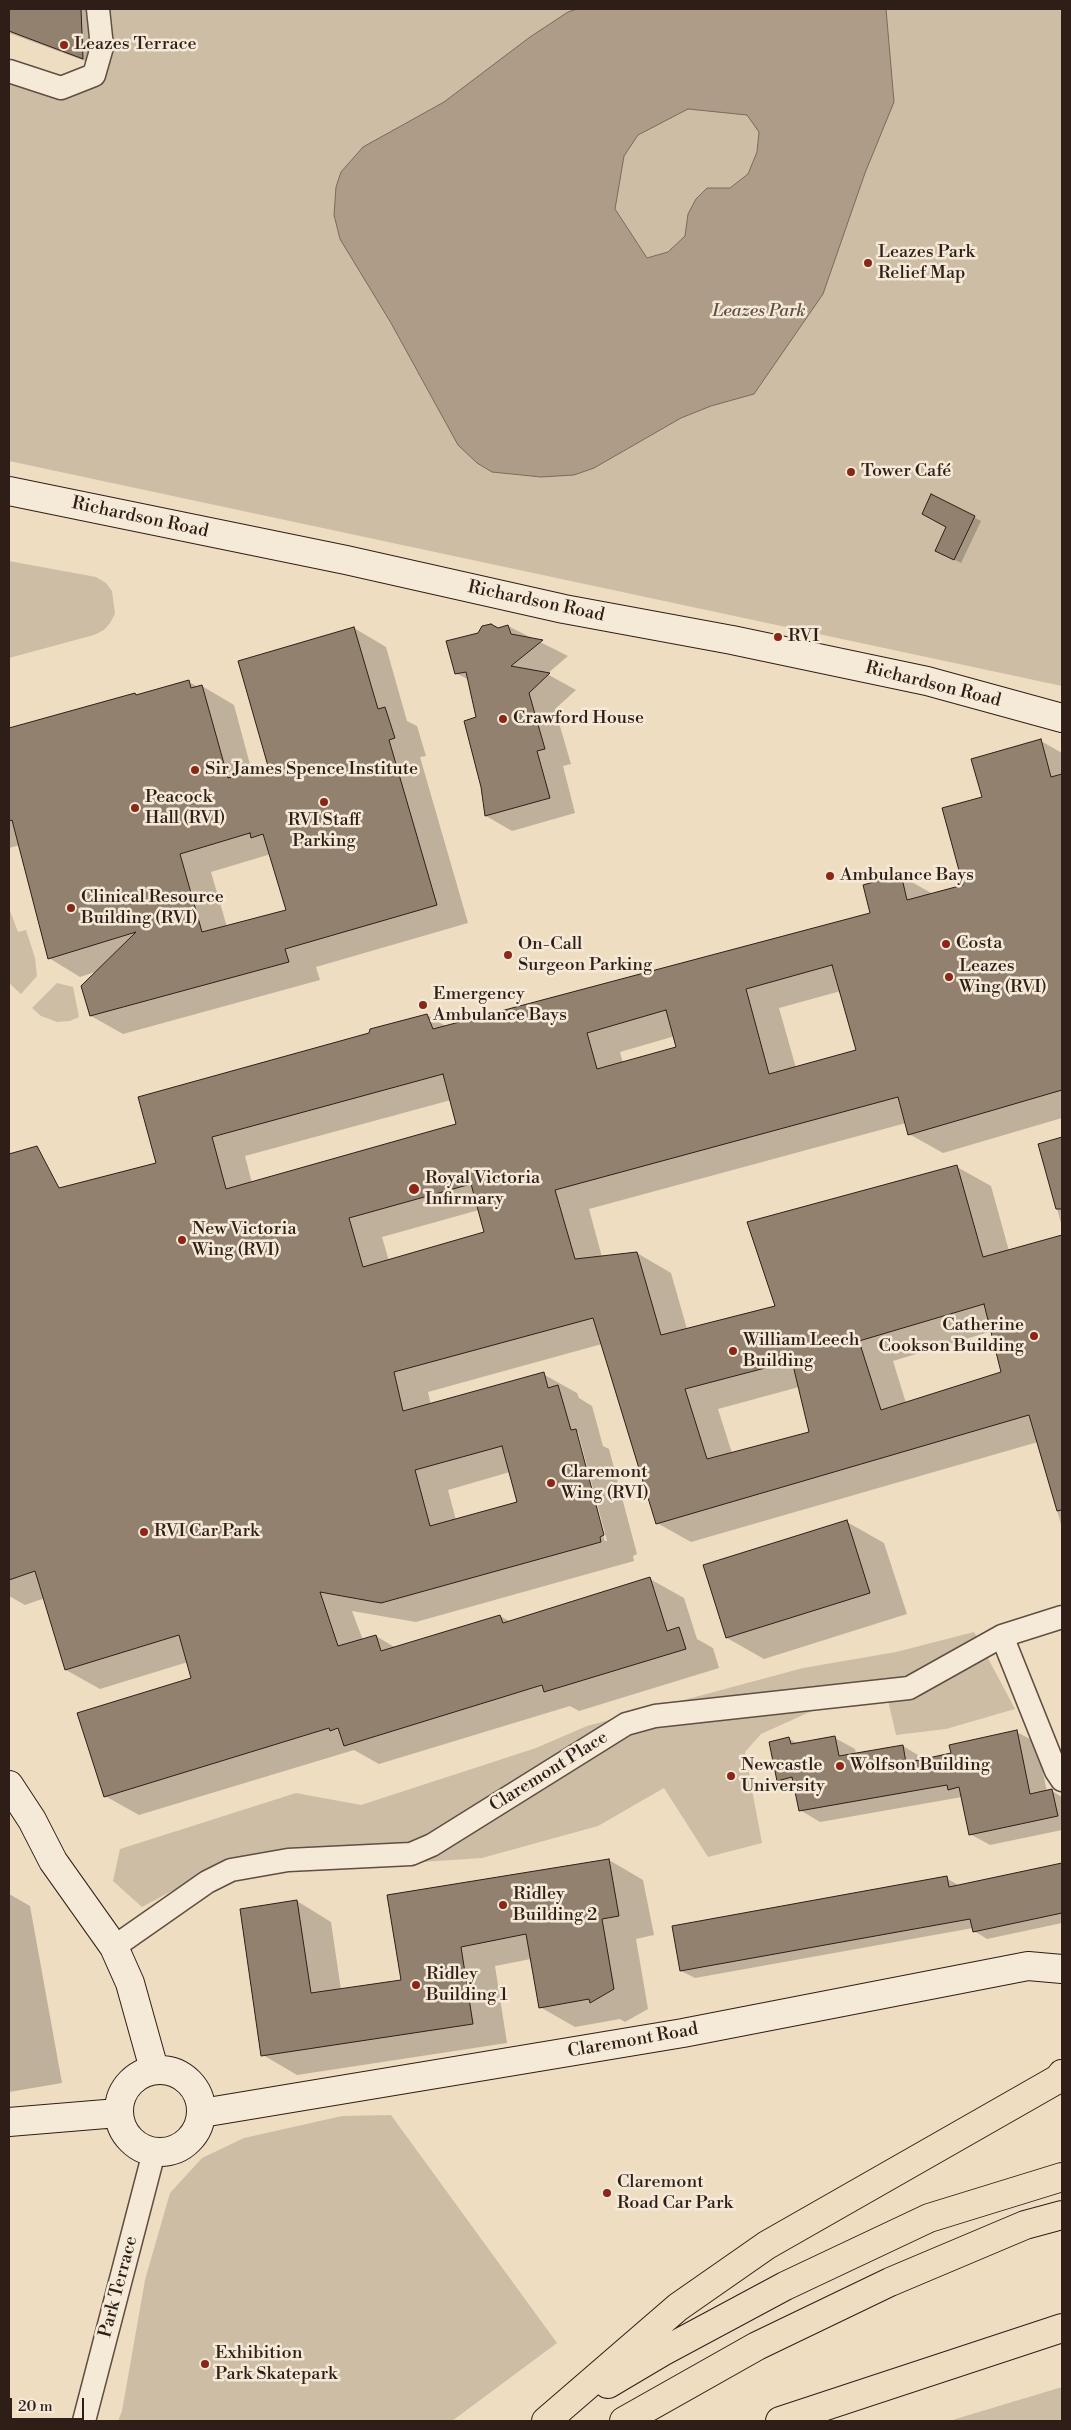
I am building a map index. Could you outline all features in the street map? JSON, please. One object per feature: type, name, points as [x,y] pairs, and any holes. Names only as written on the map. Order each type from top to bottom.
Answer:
[{"type":"highway","points":[[546,2421],[678,2307],[767,2245],[1058,2079],[1062,2074]]},
{"type":"highway","points":[[546,2421],[662,2352],[785,2286],[928,2218],[1062,2177]]},
{"type":"highway","points":[[624,2421],[757,2346],[890,2282],[1025,2225],[1062,2215]]},
{"type":"highway","points":[[780,2421],[1062,2328]]},
{"type":"street","points":[[9,71],[61,88],[94,75],[102,48],[98,9]]},
{"type":"street","name":"Richardson Road","points":[[9,491],[346,560],[564,609],[732,640],[927,681],[1062,718]]},
{"type":"street","name":"Claremont Place","points":[[114,1947],[207,1882],[231,1870],[288,1860],[411,1854],[432,1845],[626,1724],[655,1716],[909,1688],[1002,1636],[1062,1617]]},
{"type":"street","points":[[1002,1636],[1056,1771],[1062,1780]]},
{"type":"street","points":[[9,1785],[32,1820],[53,1861],[114,1947],[130,1983],[154,2070]]},
{"type":"street","name":"Claremont Road","points":[[202,2113],[683,2033],[1028,1966],[1062,1969]]},
{"type":"street","points":[[154,2070],[170,2070],[187,2079],[198,2093],[202,2113],[199,2126],[190,2140],[174,2150],[154,2152],[140,2148],[132,2142],[123,2130],[118,2113],[118,2104],[125,2088],[138,2075],[154,2070]]},
{"type":"street","points":[[9,2122],[118,2113]]},
{"type":"street","name":"Park Terrace","points":[[84,2421],[154,2152]]},
{"type":"green space","name":"Leazes Park","points":[[103,9],[1062,9],[1062,686],[9,461],[9,71],[79,93],[108,67]]},
{"type":"green space","points":[[9,561],[96,577],[106,583],[112,591],[115,614],[110,623],[104,630],[94,635],[9,658]]},
{"type":"green space","points":[[9,908],[18,932],[26,930],[35,958],[37,976],[21,994],[9,983]]},
{"type":"green space","points":[[57,983],[73,987],[79,1017],[70,1021],[57,1022],[41,1016],[32,1008]]},
{"type":"green space","points":[[974,1632],[1015,1709],[946,1729],[896,1735],[883,1679],[761,1734],[745,1752],[762,1843],[708,1857],[664,1788],[598,1826],[482,1858],[198,1877],[142,1907],[113,1881],[120,1849],[296,1793],[361,1805],[536,1748],[587,1726],[803,1668],[896,1652]]},
{"type":"green space","points":[[391,2115],[557,2343],[452,2421],[118,2421],[122,2411],[145,2280],[170,2193],[202,2158],[244,2138],[342,2116]]},
{"type":"green space","points":[[1062,2387],[1062,2421],[949,2421]]},
{"type":"shaded area","points":[[577,9],[886,9],[894,102],[865,173],[823,294],[754,394],[711,406],[681,418],[594,468],[574,475],[541,477],[492,472],[477,463],[458,445],[391,323],[340,239],[334,215],[336,187],[341,172],[363,147],[444,102],[530,37],[568,12]],"holes":[[[688,109],[747,115],[759,132],[757,152],[748,174],[730,188],[707,188],[696,199],[688,214],[685,236],[668,252],[647,258],[615,209],[624,156],[638,135]]]},
{"type":"building","name":"Leazes Terrace","points":[[9,9],[81,9],[83,59],[9,31]]},
{"type":"building","points":[[931,494],[975,516],[954,560],[935,551],[946,527],[922,514]]},
{"type":"building","name":"Crawford House","points":[[491,624],[498,628],[508,625],[511,634],[543,640],[511,666],[550,673],[529,693],[545,749],[537,751],[550,798],[485,816],[481,787],[464,721],[476,717],[466,672],[455,674],[446,641],[478,633],[482,626]]},
{"type":"building","points":[[354,627],[378,709],[385,707],[395,738],[389,740],[437,905],[285,949],[289,962],[90,1016],[81,986],[136,932],[48,959],[12,820],[9,821],[9,728],[189,680],[191,688],[202,685],[228,778],[268,766],[238,661]],"holes":[[[250,833],[251,838],[263,834],[286,910],[202,932],[180,854]]]},
{"type":"building","points":[[1041,739],[1051,777],[1062,774],[1062,1090],[908,1135],[898,1097],[555,1190],[575,1259],[637,1252],[661,1335],[775,1306],[747,1222],[957,1165],[983,1257],[1062,1235],[1062,1510],[1057,1511],[1029,1415],[656,1524],[593,1318],[394,1372],[403,1411],[544,1372],[548,1388],[558,1385],[571,1430],[576,1429],[604,1535],[600,1537],[601,1542],[381,1603],[320,1592],[338,1646],[376,1635],[381,1651],[500,1615],[503,1623],[650,1577],[667,1631],[679,1627],[686,1649],[544,1692],[542,1685],[344,1746],[338,1728],[330,1731],[329,1728],[104,1797],[77,1713],[191,1678],[179,1635],[65,1670],[35,1571],[9,1580],[9,1154],[37,1146],[59,1188],[156,1163],[138,1097],[369,1033],[370,1029],[427,1014],[433,1029],[870,913],[863,885],[901,874],[907,900],[963,885],[942,808],[982,797],[971,759]],"holes":[[[832,965],[856,1050],[769,1074],[746,989]],[[666,1010],[676,1047],[597,1069],[587,1033]],[[443,1074],[456,1124],[226,1189],[212,1137]],[[471,1184],[484,1232],[363,1267],[349,1218]],[[984,1304],[1001,1372],[881,1410],[859,1341]],[[792,1361],[809,1432],[707,1459],[685,1389]],[[502,1446],[517,1502],[430,1526],[415,1470]]]},
{"type":"building","points":[[1062,1137],[1062,1209],[1056,1209],[1038,1144]]},
{"type":"building","points":[[847,1520],[870,1593],[726,1638],[703,1565]]},
{"type":"building","points":[[1017,1730],[1030,1794],[1052,1789],[1058,1816],[969,1835],[959,1787],[948,1790],[947,1785],[799,1811],[792,1777],[777,1781],[769,1742],[789,1737],[791,1744],[835,1736],[839,1756],[903,1745],[906,1763],[951,1753],[949,1745]]},
{"type":"building","points":[[609,1859],[619,1916],[602,1919],[614,1989],[590,2003],[589,1999],[539,2008],[526,1934],[461,1947],[473,2024],[261,2056],[240,1909],[297,1900],[311,1993],[401,1980],[387,1895]]},
{"type":"building","points":[[1062,1863],[1062,1913],[973,1932],[970,1919],[680,1971],[672,1926],[947,1876],[949,1887]]},
{"type":"place","name":"Leazes Terrace","points":[[64,45]]},
{"type":"place","name":"Leazes Park Relief Map","points":[[868,263]]},
{"type":"place","name":"Tower Café","points":[[851,472]]},
{"type":"place","name":"RVI","points":[[778,637]]},
{"type":"place","name":"Crawford House","points":[[503,719]]},
{"type":"place","name":"Sir James Spence Institute","points":[[195,770]]},
{"type":"place","name":"RVI Staff Parking","points":[[324,802]]},
{"type":"place","name":"Peacock Hall (RVI)","points":[[135,808]]},
{"type":"place","name":"Ambulance Bays","points":[[830,876]]},
{"type":"place","name":"Clinical Resource Building (RVI)","points":[[71,908]]},
{"type":"place","name":"Costa","points":[[946,944]]},
{"type":"place","name":"On-Call Surgeon Parking","points":[[508,955]]},
{"type":"place","name":"Leazes Wing (RVI)","points":[[949,977]]},
{"type":"place","name":"Emergency Ambulance Bays","points":[[423,1005]]},
{"type":"place","name":"Royal Victoria Infirmary","points":[[414,1189]]},
{"type":"place","name":"New Victoria Wing (RVI)","points":[[182,1240]]},
{"type":"place","name":"Catherine Cookson Building","points":[[1034,1336]]},
{"type":"place","name":"William Leech Building","points":[[733,1351]]},
{"type":"place","name":"Claremont Wing (RVI)","points":[[551,1483]]},
{"type":"place","name":"RVI Car Park","points":[[144,1532]]},
{"type":"place","name":"Wolfson Building","points":[[840,1766]]},
{"type":"place","name":"Newcastle University","points":[[731,1776]]},
{"type":"place","name":"Ridley Building 2","points":[[503,1905]]},
{"type":"place","name":"Ridley Building 1","points":[[416,1985]]},
{"type":"place","name":"Claremont Road Car Park","points":[[607,2193]]},
{"type":"place","name":"Exhibition Park Skatepark","points":[[205,2364]]}]
